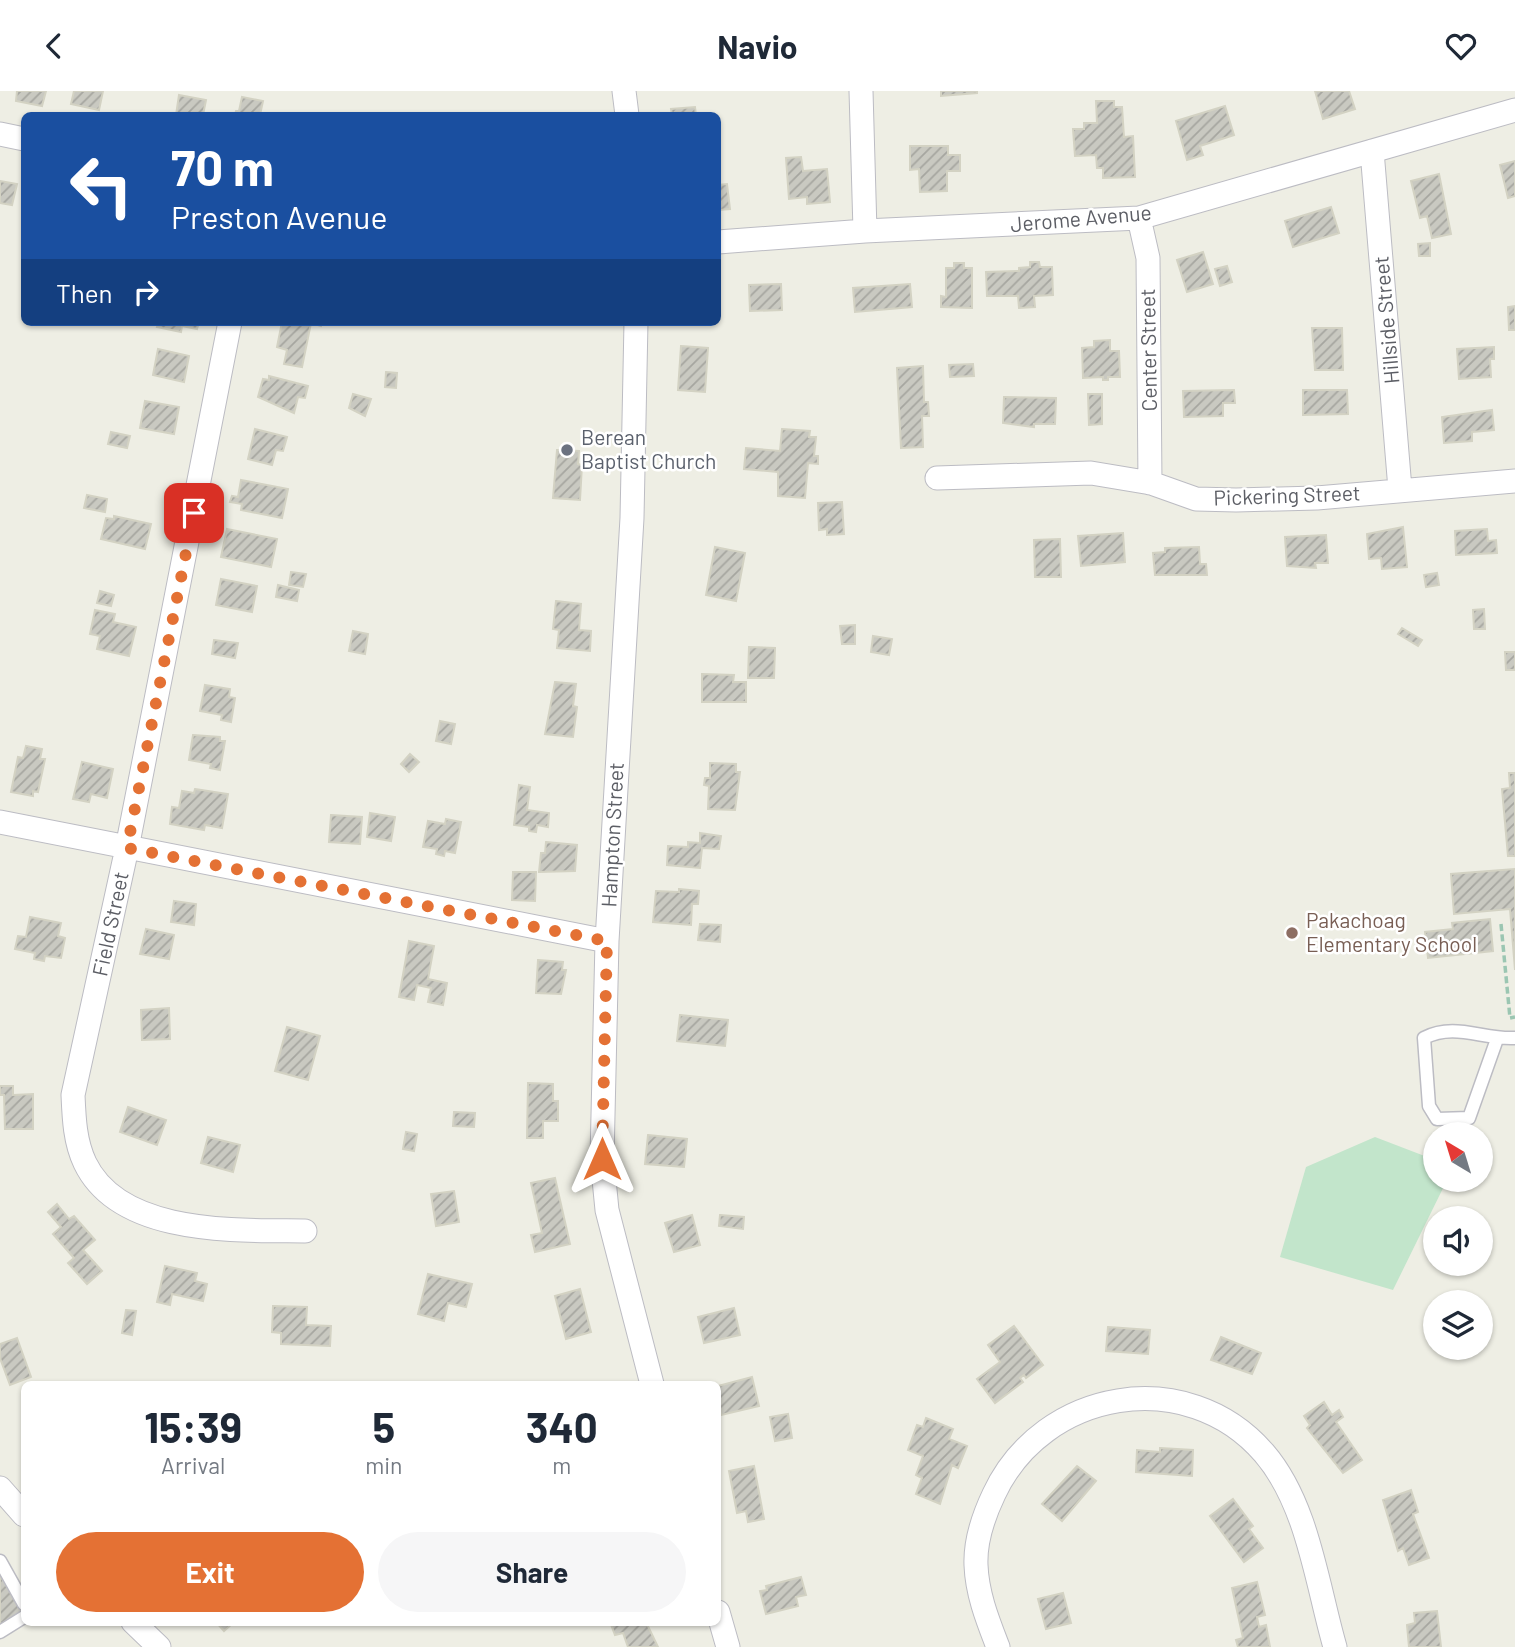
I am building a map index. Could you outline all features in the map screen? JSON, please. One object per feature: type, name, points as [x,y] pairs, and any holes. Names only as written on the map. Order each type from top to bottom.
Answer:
[{"type":"street","points":[[624,91],[627,112]]},
{"type":"street","points":[[861,91],[865,231]]},
{"type":"street","name":"Jerome Avenue","points":[[721,242],[865,231],[1139,218],[1515,110]]},
{"type":"street","points":[[0,134],[21,138]]},
{"type":"street","name":"Hillside Street","points":[[1372,151],[1400,489]]},
{"type":"street","name":"Center Street","points":[[1139,218],[1148,258],[1150,483]]},
{"type":"street","name":"Field Street","points":[[229,326],[127,848],[73,1095],[74,1128],[86,1167],[112,1196],[133,1209],[167,1221],[234,1230],[305,1231]]},
{"type":"street","name":"Hampton Street","points":[[636,326],[632,519],[607,941],[602,1159],[607,1210],[651,1381]]},
{"type":"street","name":"Pickering Street","points":[[937,478],[1091,474],[1150,483],[1196,499],[1236,501],[1317,498],[1515,481]]},
{"type":"street","points":[[0,823],[607,941]]},
{"type":"street","points":[[998,1647],[979,1594],[975,1563],[986,1512],[1005,1471],[1040,1432],[1066,1417],[1101,1404],[1154,1399],[1187,1404],[1216,1416],[1244,1432],[1266,1455],[1288,1489],[1298,1515],[1335,1647]]},
{"type":"street","points":[[0,1488],[21,1512]]},
{"type":"street","points":[[721,1622],[728,1647]]},
{"type":"street","points":[[137,1626],[159,1647]]},
{"type":"lane","points":[[1497,1039],[1469,1118],[1437,1119],[1429,1106],[1424,1038],[1435,1032],[1472,1031],[1497,1039],[1515,1038]]},
{"type":"lane","points":[[0,1561],[21,1599]]},
{"type":"lane","points":[[0,1632],[21,1620]]},
{"type":"path","points":[[1501,924],[1510,1018],[1515,1017]]},
{"type":"green space","points":[[1375,1137],[1423,1155],[1423,1192],[1441,1192],[1434,1206],[1423,1206],[1423,1229],[1393,1290],[1280,1257],[1306,1167]]},
{"type":"building","points":[[17,91],[46,91],[42,106],[16,101]]},
{"type":"building","points":[[74,91],[103,91],[99,110],[71,104]]},
{"type":"building","points":[[941,91],[977,91],[977,93],[941,96]]},
{"type":"building","points":[[1315,91],[1349,91],[1355,109],[1323,119]]},
{"type":"building","points":[[179,95],[206,100],[204,112],[176,112]]},
{"type":"building","points":[[242,97],[263,101],[261,112],[236,112],[239,111]]},
{"type":"building","points":[[1096,101],[1114,101],[1114,107],[1122,107],[1124,137],[1133,136],[1135,177],[1103,178],[1103,168],[1097,168],[1096,155],[1075,156],[1073,129],[1084,129],[1084,123],[1097,123]]},
{"type":"building","points":[[1225,106],[1234,135],[1200,146],[1203,155],[1187,160],[1176,121]]},
{"type":"building","points":[[695,107],[696,112],[672,112],[671,109]]},
{"type":"building","points":[[910,146],[948,146],[948,155],[960,155],[960,171],[947,171],[947,191],[920,192],[919,169],[910,170]]},
{"type":"building","points":[[801,157],[803,171],[827,169],[830,202],[807,204],[807,197],[789,199],[786,158]]},
{"type":"building","points":[[1515,161],[1515,196],[1508,198],[1500,165]]},
{"type":"building","points":[[1439,174],[1451,234],[1432,238],[1427,216],[1420,218],[1411,181]]},
{"type":"building","points":[[0,181],[17,184],[12,205],[0,203]]},
{"type":"building","points":[[727,184],[730,209],[721,210],[721,185]]},
{"type":"building","points":[[1331,207],[1339,233],[1293,247],[1285,221]]},
{"type":"building","points":[[1430,243],[1430,256],[1419,256],[1418,244]]},
{"type":"building","points":[[1203,252],[1213,284],[1187,292],[1177,260]]},
{"type":"building","points":[[1030,262],[1039,262],[1040,267],[1052,267],[1053,295],[1034,296],[1035,307],[1019,308],[1018,296],[987,296],[986,272],[1019,271],[1019,268],[1030,267]]},
{"type":"building","points":[[954,263],[964,263],[964,268],[972,268],[972,308],[941,307],[941,296],[946,297],[946,268],[954,268]]},
{"type":"building","points":[[1227,266],[1232,282],[1220,286],[1215,269]]},
{"type":"building","points":[[781,284],[782,310],[750,311],[749,285]]},
{"type":"building","points":[[910,284],[912,307],[855,312],[853,288]]},
{"type":"building","points":[[1515,306],[1515,330],[1509,330],[1508,307]]},
{"type":"building","points":[[157,326],[182,326],[181,332]]},
{"type":"building","points":[[281,326],[310,326],[302,367],[284,364],[287,350],[277,347]]},
{"type":"building","points":[[1312,328],[1342,328],[1343,370],[1315,370]]},
{"type":"building","points":[[1110,340],[1110,351],[1119,351],[1120,377],[1108,377],[1108,380],[1103,380],[1103,377],[1083,378],[1082,348],[1094,347],[1094,341]]},
{"type":"building","points":[[681,346],[708,348],[705,392],[678,390]]},
{"type":"building","points":[[1494,347],[1494,359],[1490,359],[1491,377],[1459,379],[1457,349]]},
{"type":"building","points":[[158,349],[189,356],[184,382],[153,375]]},
{"type":"building","points":[[973,364],[974,376],[950,377],[949,365]]},
{"type":"building","points":[[923,366],[924,402],[928,402],[929,416],[922,416],[923,447],[901,448],[897,368]]},
{"type":"building","points":[[386,372],[397,373],[396,388],[385,387]]},
{"type":"building","points":[[269,376],[308,386],[305,398],[298,397],[294,413],[258,397],[263,379],[269,380]]},
{"type":"building","points":[[1234,390],[1235,403],[1223,403],[1223,416],[1184,417],[1183,391]]},
{"type":"building","points":[[1303,390],[1347,390],[1348,414],[1303,415]]},
{"type":"building","points":[[353,394],[371,399],[365,416],[349,408]]},
{"type":"building","points":[[1088,394],[1102,394],[1102,424],[1089,425]]},
{"type":"building","points":[[1004,397],[1056,398],[1055,424],[1034,424],[1034,427],[1003,423]]},
{"type":"building","points":[[145,401],[179,407],[174,434],[140,428]]},
{"type":"building","points":[[1492,410],[1494,430],[1472,432],[1472,441],[1444,443],[1442,417]]},
{"type":"building","points":[[255,429],[287,437],[283,451],[276,450],[272,465],[248,459]]},
{"type":"building","points":[[782,429],[810,431],[809,437],[816,437],[814,456],[818,456],[818,464],[808,463],[805,498],[778,496],[778,472],[744,469],[746,448],[780,451]]},
{"type":"building","points":[[111,432],[130,436],[127,448],[108,444]]},
{"type":"building","points":[[557,450],[579,451],[578,464],[582,465],[580,500],[553,498]]},
{"type":"building","points":[[241,480],[288,489],[282,518],[241,510],[242,504],[230,502],[232,496],[238,497]]},
{"type":"building","points":[[87,495],[107,499],[105,512],[84,508]]},
{"type":"building","points":[[842,502],[844,534],[827,535],[827,529],[819,530],[818,503]]},
{"type":"building","points":[[114,516],[151,524],[145,549],[101,539],[106,518],[114,519]]},
{"type":"building","points":[[1403,527],[1407,567],[1382,569],[1381,558],[1369,559],[1367,534]]},
{"type":"building","points":[[227,529],[277,539],[271,567],[221,557]]},
{"type":"building","points":[[1487,529],[1488,541],[1496,540],[1497,553],[1456,555],[1455,531]]},
{"type":"building","points":[[1123,533],[1125,562],[1081,566],[1078,536]]},
{"type":"building","points":[[1326,535],[1328,563],[1315,563],[1316,568],[1287,566],[1285,537]]},
{"type":"building","points":[[1060,539],[1061,577],[1035,577],[1034,540]]},
{"type":"building","points":[[715,547],[745,553],[736,601],[706,595]]},
{"type":"building","points":[[1199,547],[1200,564],[1206,564],[1207,575],[1155,575],[1153,553],[1165,552],[1165,548]]},
{"type":"building","points":[[291,572],[306,574],[303,587],[289,585]]},
{"type":"building","points":[[1437,573],[1439,585],[1426,587],[1424,575]]},
{"type":"building","points":[[221,579],[257,586],[252,612],[216,605]]},
{"type":"building","points":[[278,585],[299,590],[297,601],[276,597]]},
{"type":"building","points":[[100,591],[114,595],[111,606],[97,603]]},
{"type":"building","points":[[556,601],[581,604],[579,630],[591,631],[590,651],[557,648],[559,630],[553,629]]},
{"type":"building","points":[[1484,609],[1485,629],[1474,629],[1473,610]]},
{"type":"building","points":[[95,610],[115,614],[113,622],[136,627],[129,656],[97,649],[100,636],[90,634]]},
{"type":"building","points":[[855,625],[855,644],[842,644],[840,626]]},
{"type":"building","points":[[1402,628],[1422,640],[1418,646],[1398,634]]},
{"type":"building","points":[[353,631],[368,634],[365,654],[349,651]]},
{"type":"building","points":[[873,636],[892,639],[889,655],[871,652]]},
{"type":"building","points":[[214,640],[238,643],[235,658],[212,654]]},
{"type":"building","points":[[749,647],[775,648],[774,678],[748,678]]},
{"type":"building","points":[[1505,652],[1515,652],[1515,670],[1506,670]]},
{"type":"building","points":[[702,674],[734,675],[733,682],[746,682],[746,702],[702,702]]},
{"type":"building","points":[[555,682],[576,684],[573,706],[577,707],[573,737],[545,734]]},
{"type":"building","points":[[205,685],[230,689],[229,697],[235,698],[231,722],[221,720],[222,715],[200,711]]},
{"type":"building","points":[[440,721],[455,724],[451,744],[436,741]]},
{"type":"building","points":[[193,735],[220,737],[220,741],[225,741],[220,770],[210,768],[211,764],[189,760]]},
{"type":"building","points":[[26,746],[42,749],[40,759],[45,759],[38,792],[33,791],[33,796],[11,792],[18,757],[23,758]]},
{"type":"building","points":[[410,754],[419,762],[409,772],[401,764]]},
{"type":"building","points":[[82,762],[113,769],[107,798],[91,794],[89,802],[73,799]]},
{"type":"building","points":[[710,763],[736,764],[736,772],[740,772],[735,810],[708,809],[709,786],[704,785],[705,778],[710,778]]},
{"type":"building","points":[[1509,773],[1515,773],[1515,856],[1508,856],[1502,789],[1510,788]]},
{"type":"building","points":[[519,785],[530,787],[527,810],[549,813],[548,827],[537,825],[536,832],[529,831],[529,827],[514,825]]},
{"type":"building","points":[[195,789],[228,794],[222,828],[205,825],[204,830],[170,824],[172,807],[179,808],[182,791],[194,793]]},
{"type":"building","points":[[370,813],[395,817],[391,841],[367,837]]},
{"type":"building","points":[[331,815],[362,817],[360,844],[329,842]]},
{"type":"building","points":[[446,819],[461,822],[455,853],[445,851],[444,856],[436,854],[437,849],[423,847],[428,821],[445,824]]},
{"type":"building","points":[[700,833],[721,836],[719,849],[702,848],[700,868],[667,865],[668,846],[688,847],[688,842],[700,843]]},
{"type":"building","points":[[546,842],[577,845],[575,871],[539,872],[541,853],[545,853]]},
{"type":"building","points":[[1515,869],[1515,970],[1510,909],[1454,914],[1451,874]]},
{"type":"building","points":[[513,872],[536,872],[535,901],[512,900]]},
{"type":"building","points":[[679,889],[699,891],[698,904],[692,904],[691,925],[653,922],[656,891],[679,892]]},
{"type":"building","points":[[174,901],[196,904],[194,925],[171,922]]},
{"type":"building","points":[[30,917],[61,923],[58,936],[65,938],[61,958],[45,956],[44,961],[34,959],[35,953],[15,949],[18,936],[26,937]]},
{"type":"building","points":[[1490,919],[1493,951],[1428,958],[1425,932],[1453,929],[1452,923]]},
{"type":"building","points":[[700,924],[721,925],[720,942],[698,940]]},
{"type":"building","points":[[146,929],[174,935],[169,959],[140,954]]},
{"type":"building","points":[[409,941],[434,946],[428,979],[447,983],[443,1005],[428,1002],[431,988],[417,985],[414,1000],[399,997]]},
{"type":"building","points":[[538,960],[563,962],[562,970],[566,970],[561,994],[536,993]]},
{"type":"building","points":[[169,1008],[170,1039],[142,1040],[141,1010]]},
{"type":"building","points":[[680,1015],[728,1020],[725,1046],[677,1041]]},
{"type":"building","points":[[287,1027],[320,1036],[308,1080],[275,1071]]},
{"type":"building","points":[[528,1083],[553,1084],[553,1101],[558,1101],[558,1121],[543,1121],[543,1138],[527,1138]]},
{"type":"building","points":[[0,1086],[13,1086],[13,1095],[33,1094],[33,1129],[5,1129],[4,1095],[0,1095]]},
{"type":"building","points":[[128,1107],[166,1120],[157,1145],[120,1132]]},
{"type":"building","points":[[454,1112],[475,1113],[474,1127],[453,1126]]},
{"type":"building","points":[[406,1132],[417,1134],[414,1151],[403,1149]]},
{"type":"building","points":[[648,1135],[687,1139],[684,1167],[645,1164]]},
{"type":"building","points":[[208,1137],[240,1145],[233,1172],[201,1163]]},
{"type":"building","points":[[555,1178],[570,1244],[535,1252],[531,1235],[542,1233],[531,1183]]},
{"type":"building","points":[[454,1191],[459,1222],[436,1226],[431,1194]]},
{"type":"building","points":[[57,1204],[69,1219],[74,1216],[95,1240],[83,1250],[102,1271],[87,1284],[68,1263],[74,1258],[53,1234],[61,1227],[48,1212]]},
{"type":"building","points":[[692,1215],[700,1245],[674,1252],[665,1223]]},
{"type":"building","points":[[720,1215],[744,1217],[743,1229],[719,1226]]},
{"type":"building","points":[[165,1266],[197,1273],[195,1281],[207,1284],[203,1301],[172,1294],[170,1305],[157,1302]]},
{"type":"building","points":[[428,1274],[472,1284],[466,1307],[448,1303],[444,1321],[418,1314]]},
{"type":"building","points":[[580,1289],[591,1332],[566,1339],[555,1296]]},
{"type":"building","points":[[273,1306],[307,1307],[306,1325],[331,1326],[330,1346],[281,1344],[281,1333],[272,1332]]},
{"type":"building","points":[[734,1308],[740,1335],[704,1343],[698,1317]]},
{"type":"building","points":[[126,1310],[136,1311],[132,1335],[122,1333]]},
{"type":"building","points":[[1014,1326],[1043,1365],[1026,1378],[1024,1375],[1020,1378],[1023,1382],[995,1403],[977,1379],[1000,1362],[988,1345]]},
{"type":"building","points":[[1108,1327],[1150,1330],[1148,1354],[1106,1351]]},
{"type":"building","points":[[1221,1337],[1261,1353],[1252,1374],[1211,1360]]},
{"type":"building","points":[[17,1338],[31,1377],[10,1385],[0,1358],[0,1344]]},
{"type":"building","points":[[752,1377],[759,1406],[721,1415],[721,1385]]},
{"type":"building","points":[[1324,1402],[1332,1415],[1339,1410],[1343,1417],[1336,1422],[1362,1460],[1343,1473],[1307,1428],[1310,1425],[1304,1416]]},
{"type":"building","points":[[788,1414],[792,1438],[775,1441],[770,1417]]},
{"type":"building","points":[[926,1418],[953,1429],[949,1439],[967,1446],[958,1468],[952,1465],[940,1504],[916,1494],[922,1478],[916,1475],[923,1456],[908,1450],[917,1425],[923,1427]]},
{"type":"building","points":[[1160,1448],[1193,1450],[1192,1476],[1136,1472],[1137,1450],[1160,1452]]},
{"type":"building","points":[[754,1466],[764,1519],[748,1522],[746,1511],[737,1513],[729,1471]]},
{"type":"building","points":[[1077,1466],[1096,1481],[1062,1521],[1042,1504]]},
{"type":"building","points":[[1411,1490],[1418,1512],[1413,1514],[1429,1558],[1409,1565],[1403,1548],[1398,1551],[1383,1500]]},
{"type":"building","points":[[1233,1499],[1253,1526],[1249,1529],[1263,1548],[1244,1562],[1210,1516]]},
{"type":"building","points":[[0,1575],[21,1613],[0,1625]]},
{"type":"building","points":[[801,1577],[806,1595],[796,1597],[798,1606],[766,1614],[760,1591],[767,1590],[766,1586]]},
{"type":"building","points":[[1257,1582],[1265,1615],[1257,1617],[1259,1627],[1266,1625],[1270,1647],[1238,1647],[1236,1640],[1243,1638],[1232,1588]]},
{"type":"building","points":[[1063,1593],[1071,1623],[1046,1629],[1038,1599]]},
{"type":"building","points":[[1437,1611],[1441,1647],[1409,1647],[1407,1625],[1415,1623],[1414,1613]]},
{"type":"building","points":[[612,1626],[648,1626],[658,1647],[628,1647],[623,1633],[615,1635]]},
{"type":"place","name":"Berean Baptist Church","points":[[567,450]]},
{"type":"place","name":"Pakachoag Elementary School","points":[[1292,933]]},
{"type":"route","points":[[194,513],[127,848],[607,941],[602,1061],[602,1159]]}]
